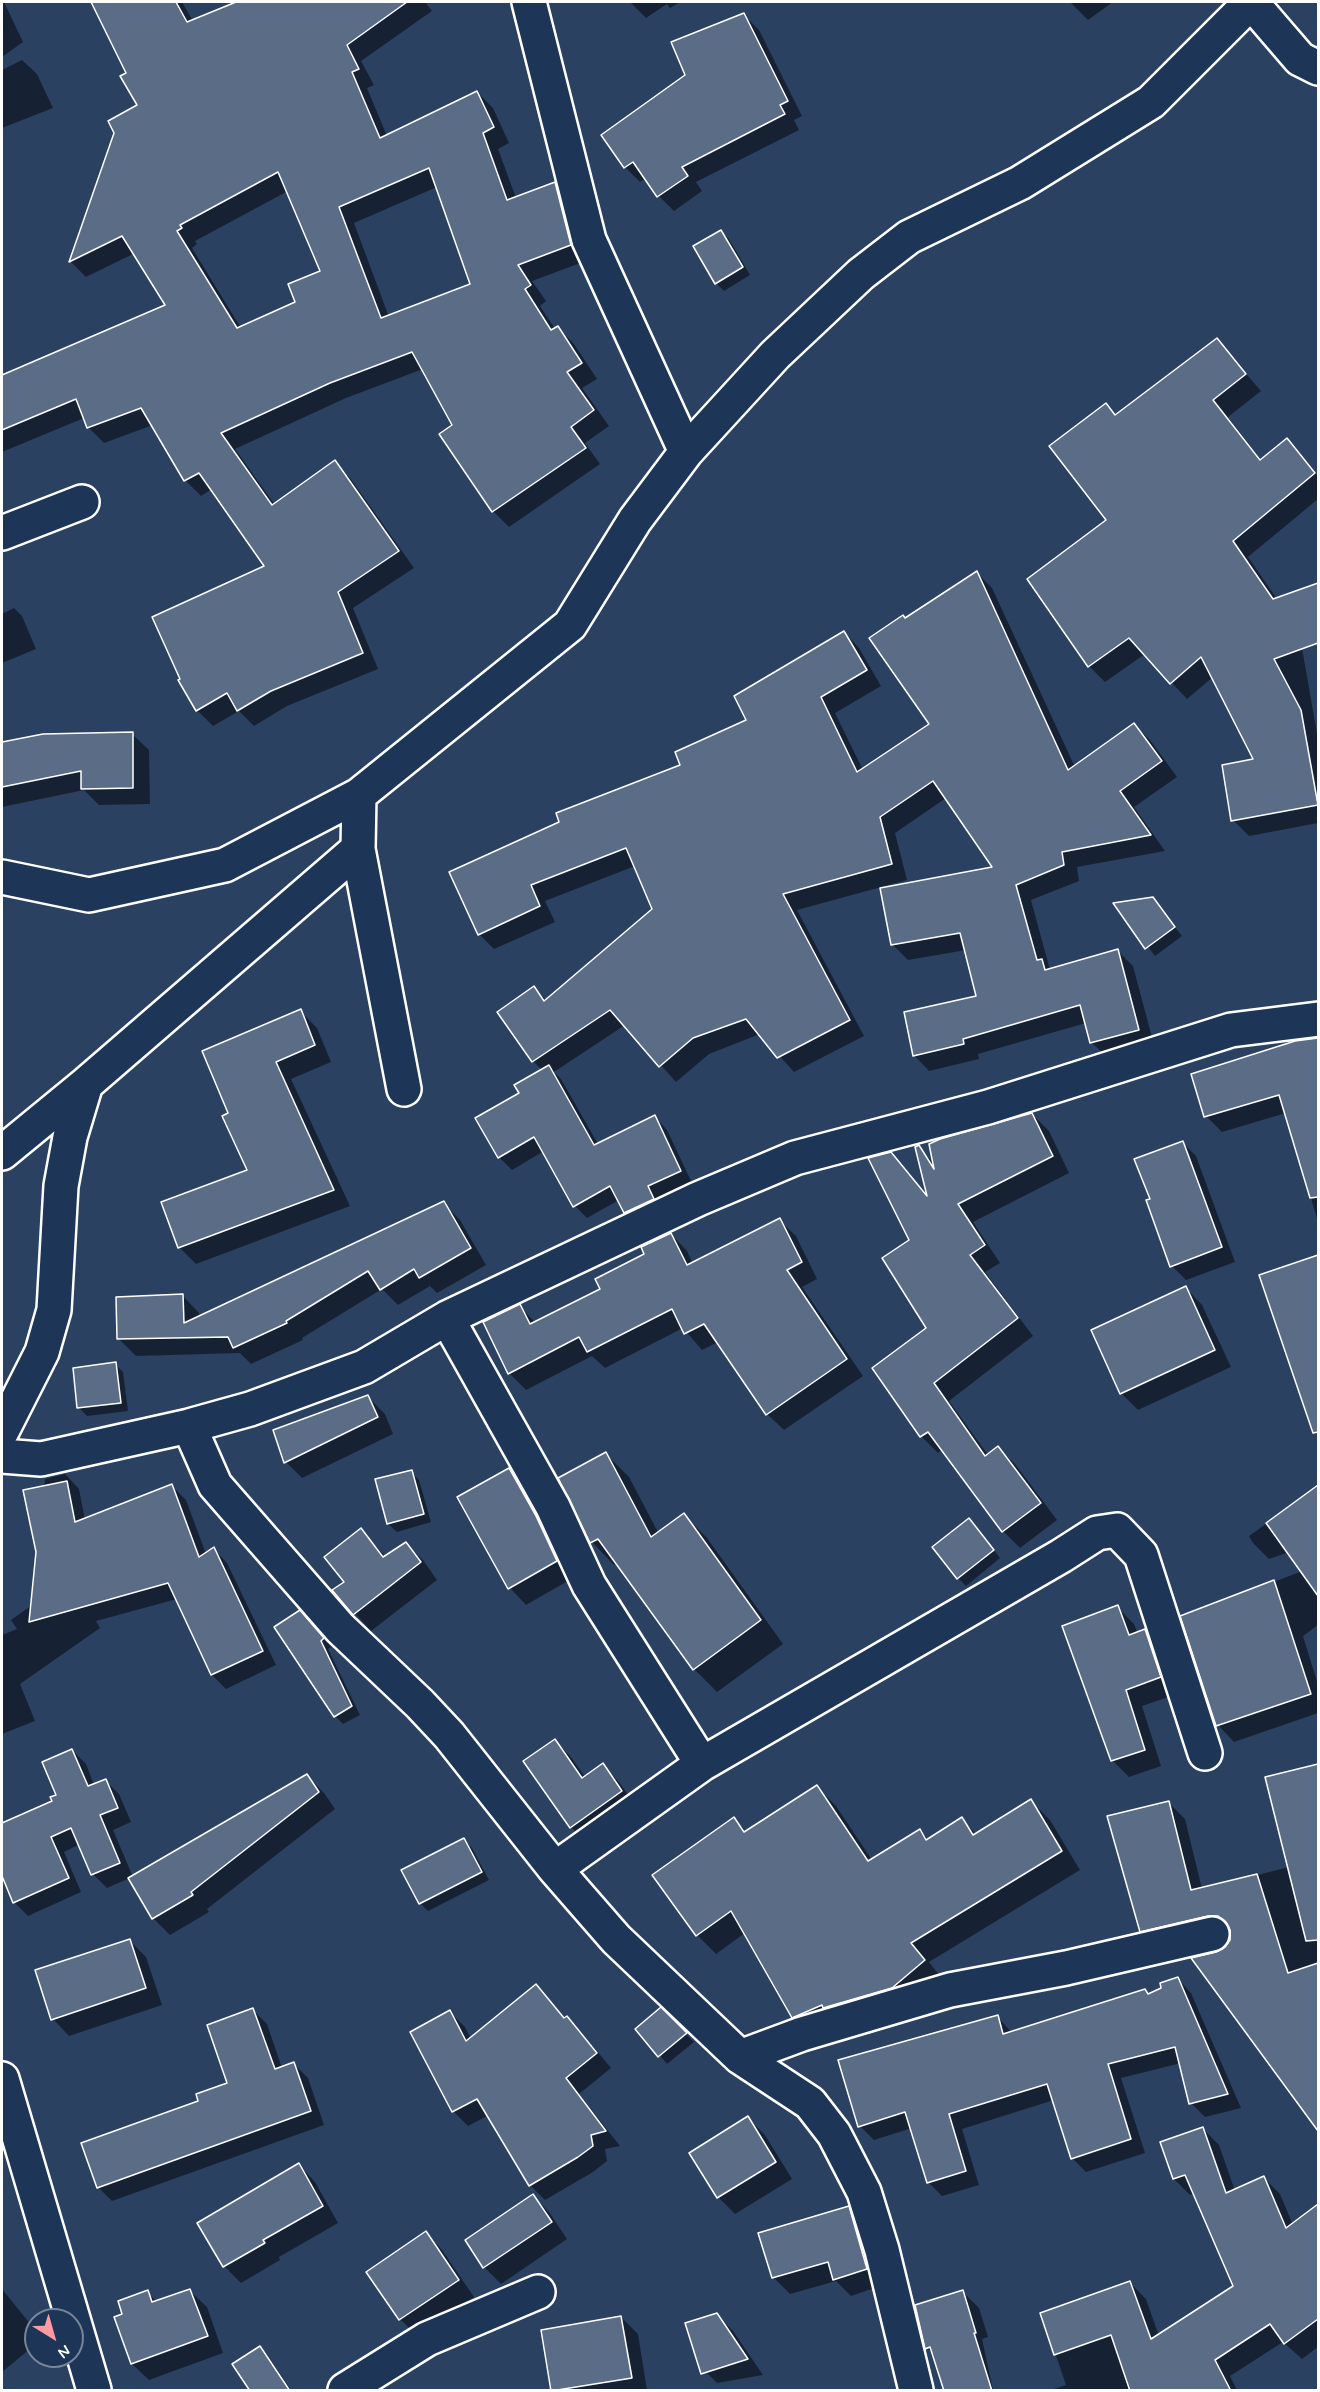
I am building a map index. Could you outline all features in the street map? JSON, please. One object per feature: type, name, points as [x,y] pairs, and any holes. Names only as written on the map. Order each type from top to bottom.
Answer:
[{"type":"street","points":[[529,2],[589,240],[686,452]]},
{"type":"street","points":[[2,877],[89,895],[225,865],[359,795],[570,625],[635,520],[686,452],[776,355],[861,274],[909,237],[1020,183],[1151,102],[1251,2],[1300,59],[1318,68]]},
{"type":"street","points":[[2,533],[82,502]]},
{"type":"street","points":[[359,795],[358,849],[404,1089]]},
{"type":"street","points":[[2,1153],[358,849]]},
{"type":"street","points":[[2,1456],[41,1459],[189,1426],[250,1409],[364,1367],[447,1318],[698,1199],[795,1158],[988,1107],[1231,1030],[1318,1019]]},
{"type":"street","points":[[2,1431],[42,1352],[54,1310],[61,1186],[70,1137],[86,1083]]},
{"type":"street","points":[[447,1318],[553,1507],[589,1585],[702,1764]]},
{"type":"street","points":[[189,1426],[215,1485],[340,1628],[420,1704],[449,1736],[555,1869],[616,1939],[740,2057],[810,2103],[834,2134],[864,2192],[882,2250],[916,2391]]},
{"type":"street","points":[[555,1869],[702,1764],[1097,1533],[1117,1530],[1141,1555],[1205,1753]]},
{"type":"street","points":[[740,2057],[802,2034],[950,1990],[1066,1968],[1212,1934]]},
{"type":"street","points":[[3,2090],[94,2391]]},
{"type":"street","points":[[345,2391],[428,2339],[538,2292]]},
{"type":"building","points":[[91,2],[176,2],[187,22],[236,2],[407,2],[347,45],[359,69],[352,72],[380,138],[477,91],[494,127],[483,133],[507,200],[555,182],[571,245],[518,265],[531,285],[525,289],[551,330],[558,326],[582,363],[567,372],[594,410],[571,427],[586,448],[492,512],[439,434],[452,425],[412,352],[330,383],[221,433],[272,505],[335,460],[399,551],[338,592],[363,653],[271,691],[237,711],[227,693],[196,711],[178,680],[180,679],[152,617],[264,566],[199,473],[184,481],[141,408],[87,428],[76,399],[2,430],[2,375],[165,305],[122,236],[69,262],[114,133],[108,121],[137,105],[120,76],[126,73]],"holes":[[[429,168],[470,284],[381,318],[339,207]],[[278,172],[320,271],[288,284],[295,302],[237,328],[177,231],[182,228],[180,225]]]},
{"type":"building","points":[[744,13],[788,101],[780,105],[785,114],[682,167],[688,176],[657,197],[633,162],[624,168],[601,135],[685,75],[671,42]]},
{"type":"building","points":[[721,230],[743,267],[715,284],[693,246]]},
{"type":"building","points":[[1217,338],[1246,374],[1213,400],[1260,460],[1287,438],[1315,473],[1233,541],[1273,599],[1318,583],[1318,643],[1274,659],[1301,710],[1318,805],[1231,821],[1222,765],[1253,759],[1201,657],[1170,684],[1129,638],[1088,667],[1027,579],[1106,520],[1049,446],[1106,403],[1115,415]]},
{"type":"building","points":[[977,571],[1068,770],[1134,723],[1162,761],[1120,791],[1151,835],[1062,852],[1064,865],[1016,885],[1037,960],[1042,959],[1045,970],[1118,949],[1139,1030],[1090,1043],[1080,1005],[963,1039],[964,1044],[913,1056],[904,1012],[976,996],[960,933],[891,945],[880,888],[992,867],[933,781],[880,817],[892,864],[783,894],[850,1020],[777,1058],[746,1019],[693,1038],[659,1067],[610,1010],[532,1062],[497,1012],[534,986],[544,1001],[652,909],[626,848],[531,885],[540,906],[478,935],[449,872],[559,822],[556,813],[680,765],[675,752],[746,720],[734,696],[844,631],[867,670],[821,697],[857,772],[929,724],[869,638],[903,615],[905,618]]},
{"type":"building","points":[[133,732],[133,788],[81,789],[81,771],[2,787],[2,742],[43,734]]},
{"type":"building","points":[[1153,897],[1175,927],[1145,949],[1113,903]]},
{"type":"building","points":[[301,1009],[315,1045],[276,1062],[334,1190],[178,1248],[161,1202],[247,1170],[222,1116],[228,1113],[202,1051]]},
{"type":"building","points":[[1318,1038],[1318,1197],[1310,1198],[1279,1095],[1204,1117],[1191,1074],[1295,1041]]},
{"type":"building","points":[[549,1065],[594,1145],[655,1115],[681,1171],[648,1186],[654,1199],[624,1213],[610,1186],[573,1207],[534,1137],[498,1158],[475,1118],[519,1093],[514,1085]]},
{"type":"building","points":[[1032,1113],[1053,1156],[958,1204],[985,1245],[970,1255],[1018,1318],[934,1383],[985,1456],[998,1446],[1041,1503],[1002,1532],[928,1432],[920,1437],[872,1368],[926,1328],[882,1258],[909,1240],[868,1158],[891,1152],[927,1196],[915,1147],[919,1145],[934,1169],[929,1144]]},
{"type":"building","points":[[1183,1141],[1222,1247],[1170,1267],[1146,1200],[1150,1199],[1134,1159]]},
{"type":"building","points":[[444,1201],[471,1248],[419,1278],[414,1269],[380,1290],[368,1271],[286,1321],[287,1323],[233,1348],[228,1337],[117,1339],[116,1297],[183,1294],[184,1323]]},
{"type":"building","points":[[780,1218],[802,1262],[787,1270],[847,1359],[766,1415],[704,1324],[684,1334],[672,1309],[587,1352],[579,1337],[508,1374],[483,1322],[520,1304],[530,1324],[600,1289],[595,1279],[644,1254],[641,1247],[671,1233],[687,1265]]},
{"type":"building","points":[[1318,1255],[1318,1432],[1313,1433],[1259,1275]]},
{"type":"building","points":[[1186,1286],[1215,1350],[1120,1394],[1091,1330]]},
{"type":"building","points":[[116,1362],[121,1403],[77,1408],[73,1368]]},
{"type":"building","points":[[368,1395],[378,1417],[284,1463],[273,1430]]},
{"type":"building","points":[[606,1452],[651,1537],[684,1513],[761,1620],[693,1670],[598,1539],[590,1543],[558,1478]]},
{"type":"building","points":[[509,1468],[536,1516],[557,1561],[508,1589],[457,1497]]},
{"type":"building","points":[[412,1470],[424,1514],[387,1524],[375,1479]]},
{"type":"building","points":[[67,1481],[75,1522],[172,1484],[199,1557],[214,1547],[263,1651],[211,1675],[168,1583],[29,1622],[36,1552],[23,1490]]},
{"type":"building","points":[[1318,1485],[1318,1596],[1266,1523]]},
{"type":"building","points":[[969,1518],[994,1550],[957,1579],[932,1547]]},
{"type":"building","points":[[361,1528],[383,1557],[406,1542],[421,1562],[353,1615],[332,1590],[344,1582],[324,1557]]},
{"type":"building","points":[[1274,1580],[1311,1694],[1216,1726],[1180,1616]]},
{"type":"building","points":[[1118,1605],[1129,1635],[1145,1629],[1161,1677],[1126,1690],[1145,1750],[1111,1761],[1062,1626]]},
{"type":"building","points":[[300,1610],[324,1638],[321,1641],[352,1706],[334,1717],[274,1627]]},
{"type":"building","points":[[555,1739],[582,1778],[603,1763],[622,1791],[570,1828],[523,1761]]},
{"type":"building","points":[[72,1749],[88,1786],[106,1779],[118,1808],[100,1815],[120,1863],[91,1875],[71,1828],[51,1837],[69,1878],[13,1903],[2,1876],[2,1823],[52,1801],[50,1797],[56,1795],[42,1762]]},
{"type":"building","points":[[1318,1764],[1318,1940],[1306,1941],[1265,1777]]},
{"type":"building","points":[[307,1774],[319,1792],[191,1892],[193,1895],[152,1919],[128,1878]]},
{"type":"building","points":[[817,1785],[868,1861],[920,1829],[926,1840],[962,1817],[973,1835],[1031,1799],[1062,1851],[911,1943],[925,1960],[892,1988],[823,2008],[822,2005],[792,2018],[731,1911],[696,1936],[652,1875],[734,1817],[744,1832]]},
{"type":"building","points":[[1169,1801],[1191,1890],[1257,1874],[1288,1973],[1318,1963],[1318,2131],[1191,1958],[1216,1952],[1225,1947],[1230,1940],[1230,1930],[1226,1922],[1218,1916],[1208,1916],[1140,1932],[1107,1816]]},
{"type":"building","points":[[464,1838],[482,1872],[419,1904],[401,1870]]},
{"type":"building","points":[[130,1939],[146,1988],[51,2020],[35,1970]]},
{"type":"building","points":[[1178,1977],[1228,2094],[1189,2104],[1175,2047],[1108,2064],[1131,2139],[1071,2159],[1047,2084],[949,2114],[966,2171],[927,2183],[905,2112],[858,2127],[838,2060],[998,2015],[1003,2034],[1145,1989],[1148,1994],[1161,1988],[1160,1983]]},
{"type":"building","points":[[536,1984],[564,2018],[567,2016],[597,2053],[566,2078],[606,2131],[591,2135],[593,2146],[529,2186],[477,2099],[452,2112],[410,2032],[450,2010],[466,2041]]},
{"type":"building","points":[[661,2007],[687,2033],[658,2057],[635,2029]]},
{"type":"building","points":[[253,2008],[275,2069],[294,2062],[311,2111],[97,2188],[81,2143],[198,2101],[196,2094],[227,2083],[207,2025]]},
{"type":"building","points":[[748,2116],[776,2162],[717,2198],[689,2153]]},
{"type":"building","points":[[1203,2127],[1226,2193],[1264,2176],[1286,2228],[1318,2204],[1318,2319],[1284,2344],[1270,2324],[1215,2360],[1231,2391],[1130,2391],[1111,2335],[1054,2355],[1040,2313],[1130,2281],[1151,2339],[1233,2286],[1185,2175],[1173,2179],[1160,2142]]},
{"type":"building","points":[[299,2163],[323,2206],[263,2240],[265,2243],[223,2267],[197,2223]]},
{"type":"building","points":[[533,2194],[552,2222],[483,2268],[465,2240]]},
{"type":"building","points":[[849,2206],[867,2269],[833,2280],[828,2262],[772,2278],[758,2233]]},
{"type":"building","points":[[426,2231],[459,2280],[399,2320],[366,2272]]},
{"type":"building","points":[[190,2289],[208,2336],[131,2364],[114,2317],[122,2314],[118,2301],[148,2290],[152,2302]]},
{"type":"building","points":[[963,2290],[992,2391],[944,2391],[930,2347],[925,2349],[915,2305]]},
{"type":"building","points":[[717,2313],[748,2359],[701,2374],[685,2323]]},
{"type":"building","points":[[621,2316],[632,2378],[551,2391],[541,2330]]},
{"type":"building","points":[[260,2346],[290,2391],[250,2391],[232,2364]]}]
